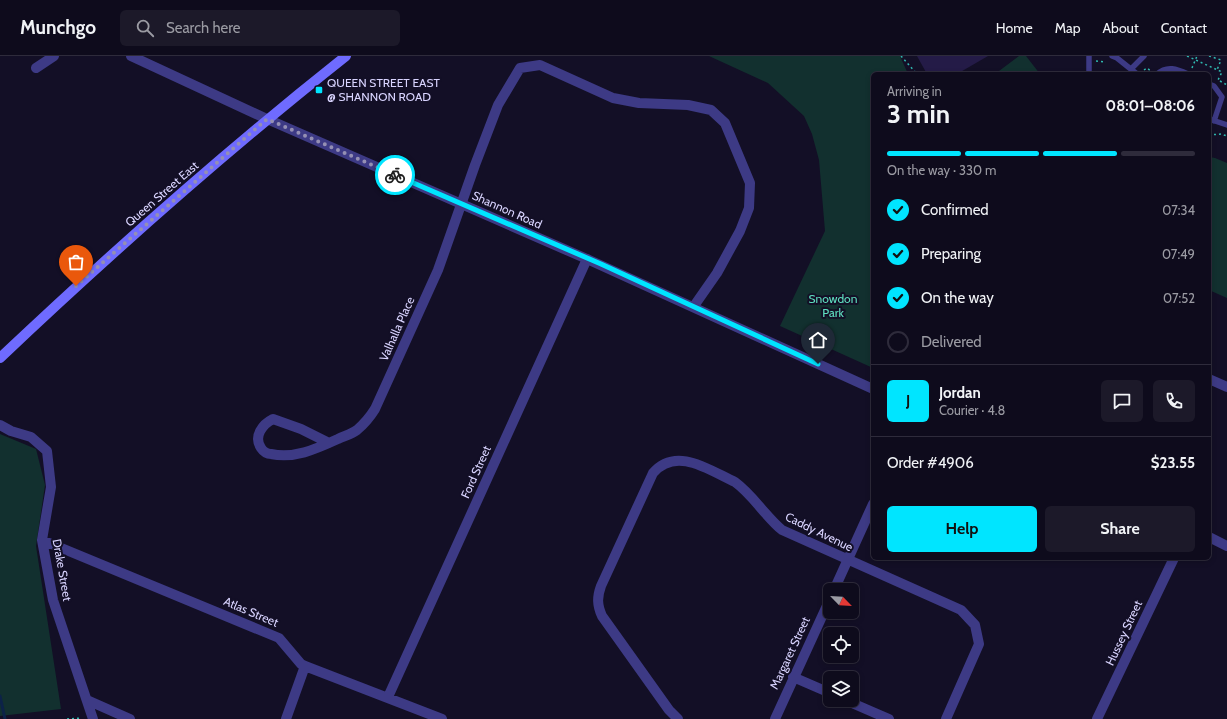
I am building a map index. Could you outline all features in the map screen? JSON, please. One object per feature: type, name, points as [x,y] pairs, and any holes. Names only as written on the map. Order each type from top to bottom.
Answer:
[{"type":"main road","name":"Queen Street East","points":[[0,358],[76,286],[267,119],[346,56]]},
{"type":"street","points":[[36,68],[54,56]]},
{"type":"street","name":"Shannon Road","points":[[130,56],[267,119],[694,306],[871,388]]},
{"type":"street","name":"Valhalla Place","points":[[329,443],[302,429],[274,419],[266,423],[258,436],[258,443],[263,450],[269,454],[288,456],[307,453],[356,431],[367,421],[375,409],[438,270],[461,203],[498,105],[520,68],[540,65],[613,98],[639,103],[688,105],[711,110],[725,123],[750,183],[749,208],[740,231],[717,274],[694,306]]},
{"type":"street","name":"Ford Street","points":[[388,697],[587,259]]},
{"type":"street","points":[[1211,380],[1227,388]]},
{"type":"street","name":"Drake Street","points":[[0,425],[11,431],[30,436],[47,451],[51,487],[42,540],[53,600],[93,719]]},
{"type":"street","name":"Caddy Avenue","points":[[678,719],[669,710],[602,616],[598,602],[601,586],[648,483],[658,467],[665,462],[684,460],[735,482],[742,487],[782,530],[848,561],[961,610],[976,625],[979,644],[946,719]]},
{"type":"street","points":[[837,583],[871,509]]},
{"type":"street","points":[[1211,537],[1227,546]]},
{"type":"street","name":"Atlas Street","points":[[42,540],[279,638],[301,664],[305,666],[442,719]]},
{"type":"street","name":"Hussey Street","points":[[1098,719],[1173,560]]},
{"type":"street","name":"Margaret Street","points":[[775,719],[823,614]]},
{"type":"street","points":[[286,719],[305,666]]},
{"type":"street","points":[[793,677],[823,690]]},
{"type":"street","points":[[86,700],[130,719]]},
{"type":"street","points":[[859,706],[889,719]]},
{"type":"lane","points":[[1112,56],[1117,58],[1135,72]]},
{"type":"lane","points":[[1131,69],[1144,56]]},
{"type":"lane","points":[[1089,58],[1089,72]]},
{"type":"lane","points":[[1158,72],[1161,70],[1174,68],[1183,72]]},
{"type":"lane","points":[[1211,85],[1214,86],[1222,97],[1211,120],[1227,125]]},
{"type":"path","points":[[901,56],[915,72]]},
{"type":"path","points":[[1187,56],[1222,72],[1218,80],[1227,85]]},
{"type":"path","points":[[1210,56],[1221,60],[1217,70]]},
{"type":"path","points":[[1089,58],[1112,64]]},
{"type":"path","points":[[1143,71],[1147,68],[1153,72]]},
{"type":"path","points":[[1211,135],[1221,134],[1227,136]]},
{"type":"path","points":[[67,719],[81,718]]},
{"type":"green space","name":"Snowdon Park","points":[[709,56],[900,56],[907,72],[871,72],[871,367],[780,326],[825,231],[819,160],[812,134],[804,116],[768,83]]},
{"type":"green space","points":[[1019,56],[1026,56],[1038,72],[998,72]]},
{"type":"green space","points":[[1211,157],[1227,163],[1227,298],[1211,291]]},
{"type":"green space","points":[[0,434],[36,449],[45,485],[36,546],[61,709],[0,716]]},
{"type":"building","points":[[917,56],[988,56],[960,72],[926,72]]},
{"type":"waterway","points":[[0,696],[5,719]]},
{"type":"way so far","points":[[76,286],[267,119],[395,175]]},
{"type":"place","name":"QUEEN STREET EAST @ SHANNON ROAD","points":[[319,90]]},
{"type":"route","points":[[395,175],[601,264],[818,364]]}]
